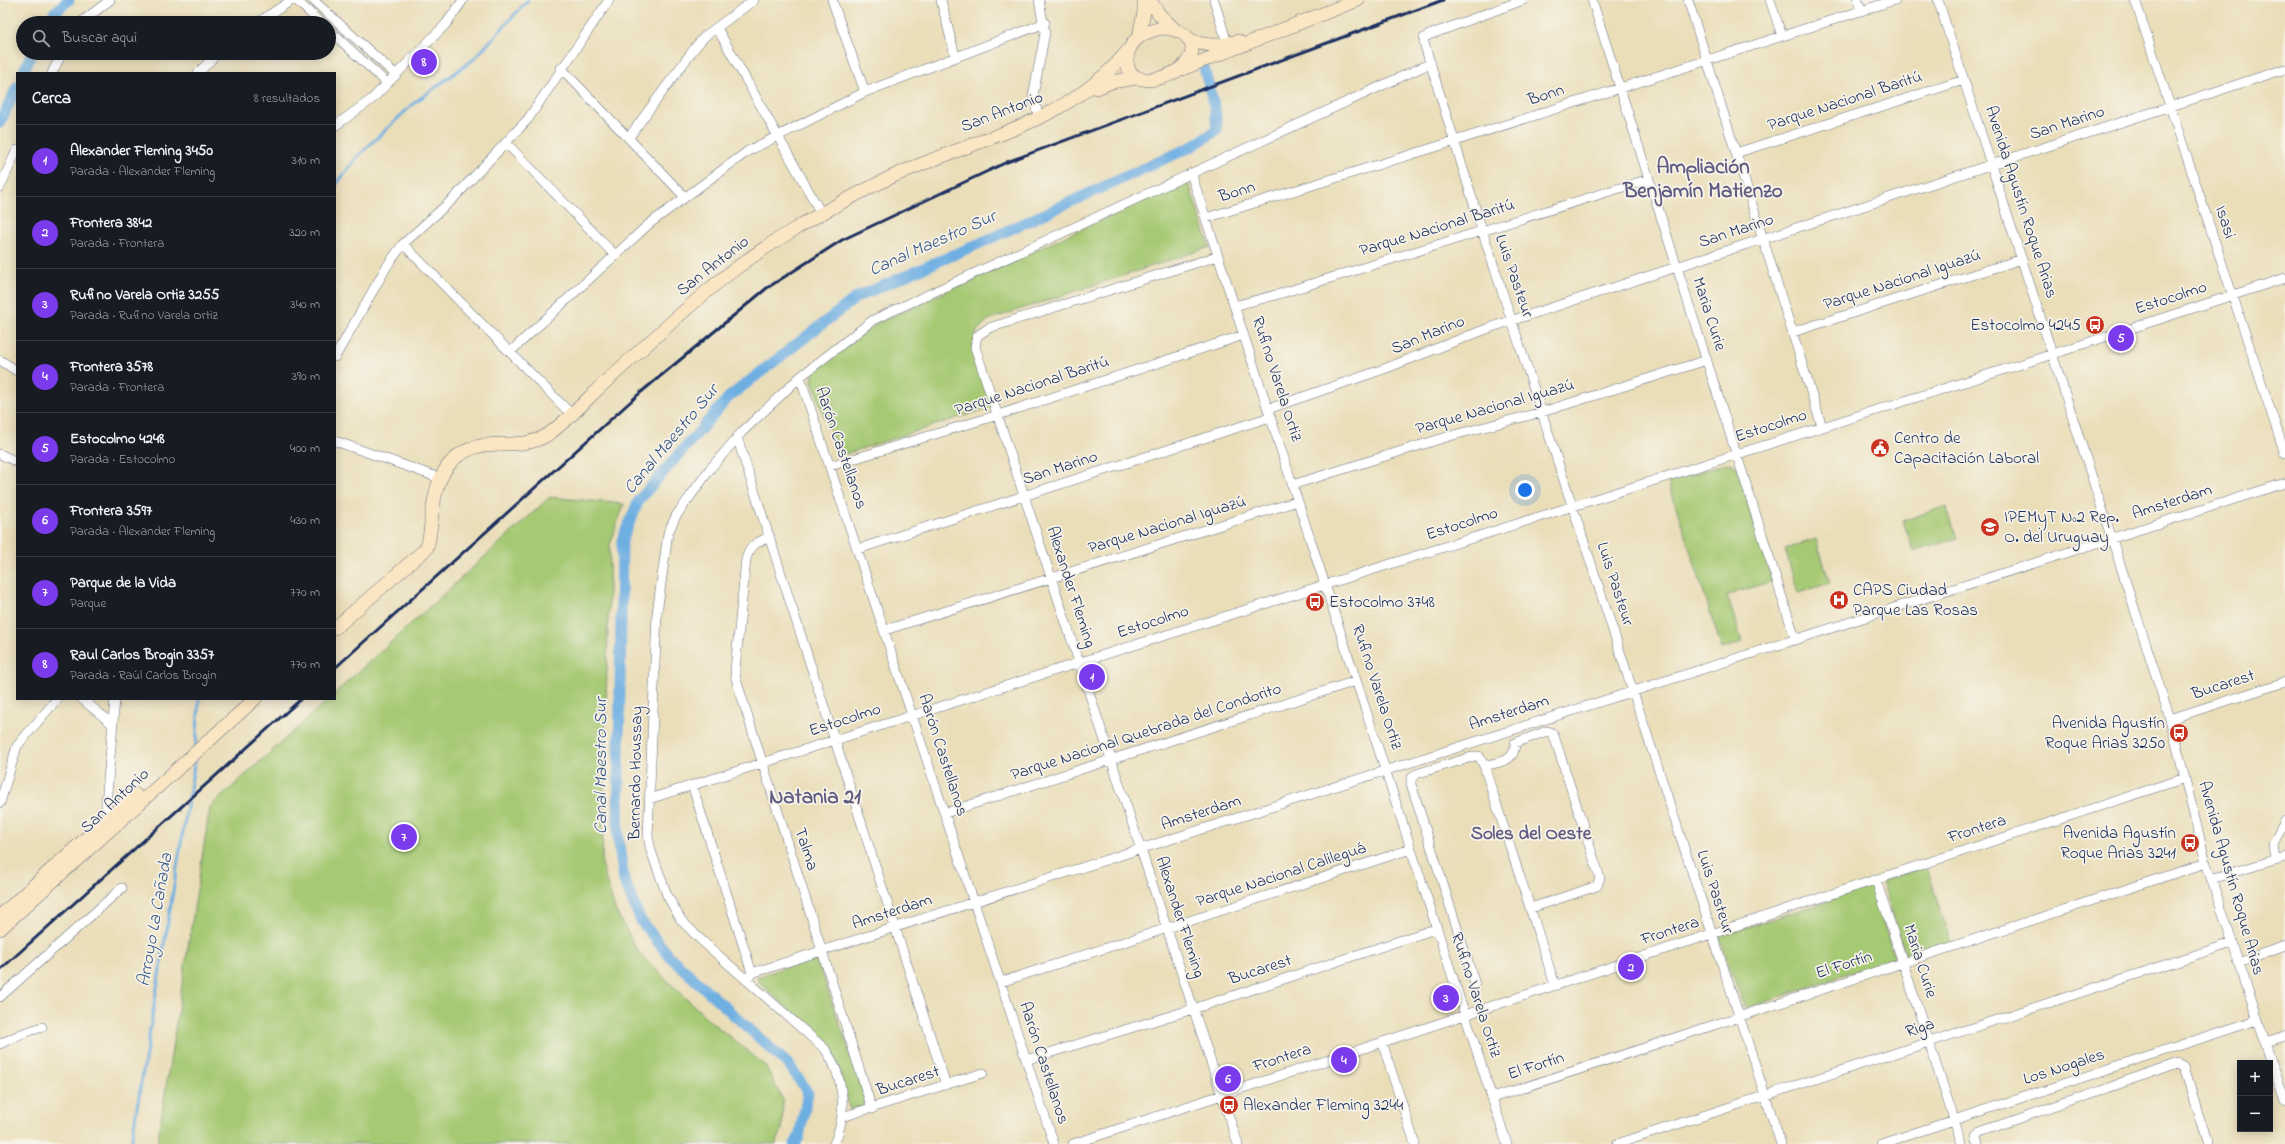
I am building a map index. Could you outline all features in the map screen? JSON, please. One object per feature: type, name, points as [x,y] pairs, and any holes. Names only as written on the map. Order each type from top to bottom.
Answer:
[{"type":"main road","points":[[1144,0],[1143,17],[1139,36],[1129,49],[1126,59],[1128,69],[1136,78],[1147,80],[1157,79],[1272,32],[1358,0]]},
{"type":"main road","points":[[1150,0],[1158,14],[1175,30],[1195,43],[1206,45],[1228,43],[1272,32]]},
{"type":"main road","points":[[1139,36],[1161,28],[1175,30]]},
{"type":"main road","points":[[1182,69],[1192,56],[1192,46],[1187,38]]},
{"type":"main road","name":"San Antonio","points":[[1082,95],[1111,70],[1129,49]]},
{"type":"main road","name":"San Antonio","points":[[336,627],[423,552],[430,539],[434,499],[440,478],[446,468],[463,453],[485,444],[520,444],[538,440],[571,414],[706,292],[760,251],[821,213],[921,163],[1039,118],[1082,95],[1111,82],[1136,78]]},
{"type":"main road","points":[[336,616],[410,552],[431,525]]},
{"type":"main road","name":"San Antonio","points":[[0,916],[172,772],[241,700]]},
{"type":"main road","name":"San Antonio","points":[[0,929],[184,751],[253,700]]},
{"type":"street","points":[[89,16],[110,0]]},
{"type":"street","points":[[268,16],[292,0]]},
{"type":"street","points":[[296,0],[313,16]]},
{"type":"street","points":[[313,0],[331,16]]},
{"type":"street","points":[[336,125],[364,106],[446,24],[463,0]]},
{"type":"street","points":[[336,355],[387,266],[403,244],[454,198],[537,108],[561,68],[609,0]]},
{"type":"street","points":[[628,137],[697,45],[754,0]]},
{"type":"street","points":[[832,0],[865,92]]},
{"type":"street","points":[[941,0],[955,56]]},
{"type":"street","points":[[1039,0],[1045,23],[1045,33],[1033,96],[1039,118]]},
{"type":"street","points":[[1214,0],[1228,43]]},
{"type":"street","name":"Luis Pasteur","points":[[1523,0],[1429,35],[1424,38],[1424,43],[1482,230],[1513,320],[1572,506],[1781,1144]]},
{"type":"street","name":"Maria Curie","points":[[1592,0],[1795,638]]},
{"type":"street","points":[[1688,0],[1822,427]]},
{"type":"street","points":[[1770,0],[1782,36]]},
{"type":"street","points":[[1858,0],[1861,11]]},
{"type":"street","name":"Bonn","points":[[1206,218],[1455,141],[1895,0]]},
{"type":"street","name":"Avenida Agustín Roque Arias","points":[[1938,0],[2170,719],[2206,863],[2285,1102]]},
{"type":"street","name":"Isasi","points":[[2135,0],[2285,454]]},
{"type":"street","points":[[336,21],[395,74]]},
{"type":"street","points":[[510,352],[649,224],[748,151],[865,92],[955,56],[1045,23]]},
{"type":"street","points":[[717,28],[821,213]]},
{"type":"street","points":[[336,36],[387,83]]},
{"type":"street","points":[[52,72],[58,60]]},
{"type":"street","points":[[199,72],[211,60]]},
{"type":"street","name":"Bernardo Houssay","points":[[834,1144],[842,1117],[841,1086],[830,1057],[825,1049],[749,977],[700,940],[681,920],[674,910],[651,850],[648,836],[657,613],[668,533],[676,516],[710,469],[737,438],[800,377],[873,320],[1431,63]]},
{"type":"street","points":[[561,68],[685,196]]},
{"type":"street","name":"San Marino","points":[[858,549],[1024,496],[1269,413],[1513,320],[2285,69]]},
{"type":"street","name":"Parque Nacional Baritú","points":[[1736,153],[1964,80]]},
{"type":"street","points":[[506,143],[615,255]]},
{"type":"street","points":[[0,187],[16,152]]},
{"type":"street","name":"Rufino Varela Ortiz","points":[[1191,173],[1385,770],[1435,929],[1507,1144]]},
{"type":"street","name":"Parque Nacional Baritú","points":[[1234,306],[1279,294],[1649,179]]},
{"type":"street","points":[[403,244],[571,414]]},
{"type":"street","name":"Alexander Fleming","points":[[1218,256],[989,328],[977,336],[975,347],[1238,1144]]},
{"type":"street","name":"Parque Nacional Iguazú","points":[[1792,332],[2022,259]]},
{"type":"street","name":"Estocolmo","points":[[649,799],[2053,354],[2285,278]]},
{"type":"street","name":"Parque Nacional Baritú","points":[[830,466],[1244,335]]},
{"type":"street","points":[[0,360],[16,370]]},
{"type":"street","name":"Parque Nacional Iguazú","points":[[1292,485],[1450,436],[1542,412],[1707,360]]},
{"type":"street","name":"Aarón Castellanos","points":[[800,377],[1054,1144]]},
{"type":"street","points":[[737,438],[770,536],[834,740],[946,1085]]},
{"type":"street","points":[[336,440],[440,478]]},
{"type":"street","points":[[0,454],[16,462]]},
{"type":"street","name":"Amsterdam","points":[[749,977],[822,951],[1633,690],[2285,483]]},
{"type":"street","name":"Parque Nacional Iguazú","points":[[885,630],[1298,501]]},
{"type":"street","name":"Talma","points":[[770,536],[755,543],[749,549],[746,559],[735,670],[736,678],[872,1109]]},
{"type":"street","name":"Parque Nacional Quebrada del Condorito","points":[[945,813],[1356,681]]},
{"type":"street","name":"Bucarest","points":[[2170,719],[2285,682]]},
{"type":"street","points":[[0,803],[17,746],[56,700]]},
{"type":"street","points":[[83,700],[111,723]]},
{"type":"street","points":[[110,823],[106,804],[111,723],[115,700]]},
{"type":"street","points":[[1484,766],[1511,758],[1515,752],[1515,743],[1518,741],[1547,731],[1551,732],[1554,736],[1600,878],[1600,882],[1597,886],[1531,908]]},
{"type":"street","points":[[1475,984],[1411,784],[1411,779],[1416,774],[1479,756],[1484,766],[1555,985]]},
{"type":"street","name":"Frontera","points":[[1073,1144],[2185,778]]},
{"type":"street","points":[[692,786],[749,977]]},
{"type":"street","points":[[2275,860],[2272,850],[2273,844],[2285,821]]},
{"type":"street","name":"Parque Nacional Calileguá","points":[[1001,982],[1410,849]]},
{"type":"street","points":[[2211,878],[2285,857]]},
{"type":"street","name":"El Fortín","points":[[1492,1098],[2206,863]]},
{"type":"street","name":"Maria Curie","points":[[1876,880],[1962,1144]]},
{"type":"street","points":[[0,997],[122,888]]},
{"type":"street","name":"Bucarest","points":[[1026,1060],[1193,1009],[1435,929]]},
{"type":"street","name":"Riga","points":[[1617,1144],[2232,943]]},
{"type":"street","points":[[2238,962],[2285,946]]},
{"type":"street","name":"Los Nogales","points":[[1881,1144],[2257,1020]]},
{"type":"street","points":[[0,1044],[21,1034],[42,1027]]},
{"type":"street","points":[[2265,1042],[2285,1036]]},
{"type":"street","points":[[1382,1042],[1415,1144]]},
{"type":"street","points":[[1978,1144],[1976,1136],[1980,1132],[2178,1063],[2184,1066],[2207,1144]]},
{"type":"street","name":"Bucarest","points":[[842,1117],[872,1109],[983,1073]]},
{"type":"green space","points":[[1181,183],[1189,185],[1210,247],[988,320],[977,331],[973,345],[992,407],[842,455],[836,449],[812,381],[814,370],[876,324]]},
{"type":"green space","points":[[1726,463],[1733,464],[1737,468],[1773,581],[1727,595],[1742,642],[1722,649],[1668,482]]},
{"type":"green space","points":[[550,497],[624,504],[610,545],[602,866],[615,910],[639,953],[709,1020],[765,1065],[783,1100],[782,1130],[776,1144],[157,1144],[210,807],[328,700],[336,700],[336,692]]},
{"type":"green space","points":[[1946,506],[1957,538],[1914,552],[1903,521]]},
{"type":"green space","points":[[1816,539],[1830,583],[1798,593],[1785,549]]},
{"type":"green space","points":[[1926,867],[1951,943],[1906,957],[1882,881]]},
{"type":"green space","points":[[1871,886],[1895,958],[1745,1009],[1719,937]]},
{"type":"green space","points":[[816,957],[868,1104],[850,1110],[837,1062],[827,1044],[760,983],[757,977]]},
{"type":"waterway","name":"Canal Maestro Sur","points":[[52,16],[69,0]]},
{"type":"waterway","name":"Arroyo La Cañada","points":[[336,185],[358,156],[413,104],[474,59],[528,0]]},
{"type":"waterway","name":"Canal Maestro Sur","points":[[23,72],[29,60]]},
{"type":"waterway","name":"Canal Maestro Sur","points":[[795,1144],[799,1137],[808,1093],[789,1065],[670,957],[641,921],[624,881],[618,837],[622,540],[639,500],[729,397],[857,297],[976,245],[1193,146],[1217,130],[1215,109],[1204,68]]},
{"type":"waterway","name":"Canal Maestro Sur","points":[[0,123],[16,89]]},
{"type":"waterway","name":"Arroyo La Cañada","points":[[196,747],[199,700]]},
{"type":"waterway","name":"Arroyo La Cañada","points":[[131,1144],[195,759]]},
{"type":"railway","points":[[336,667],[640,393],[767,288],[842,240],[1007,162],[1443,0]]},
{"type":"railway","points":[[0,970],[300,700]]},
{"type":"place","name":"Raul Carlos Brogin 3357","points":[[424,62]]},
{"type":"place","name":"Estocolmo 4245","points":[[2095,325]]},
{"type":"place","name":"Estocolmo 4248","points":[[2121,338]]},
{"type":"place","name":"Centro de Capacitación Laboral","points":[[1880,448]]},
{"type":"place","name":"IPEMyT Nº2 Rep. O. del Uruguay","points":[[1990,527]]},
{"type":"place","name":"CAPS Ciudad Parque Las Rosas","points":[[1839,600]]},
{"type":"place","name":"Estocolmo 3748","points":[[1315,602]]},
{"type":"place","name":"Alexander Fleming 3450","points":[[1092,677]]},
{"type":"place","name":"Avenida Agustín Roque Arias 3250","points":[[2179,733]]},
{"type":"place","name":"Parque de la Vida","points":[[404,837]]},
{"type":"place","name":"Avenida Agustín Roque Arias 3241","points":[[2190,843]]},
{"type":"place","name":"Frontera 3842","points":[[1631,967]]},
{"type":"place","name":"Rufino Varela Ortiz 3255","points":[[1446,998]]},
{"type":"place","name":"Frontera 3578","points":[[1344,1060]]},
{"type":"place","name":"Frontera 3597","points":[[1228,1079]]},
{"type":"place","name":"Alexander Fleming 3244","points":[[1229,1105]]},
{"type":"district","name":"Ampliación Benjamín Matienzo","points":[[1703,180]]},
{"type":"district","name":"Natania 21","points":[[815,798]]},
{"type":"district","name":"Soles del Oeste","points":[[1531,834]]}]
